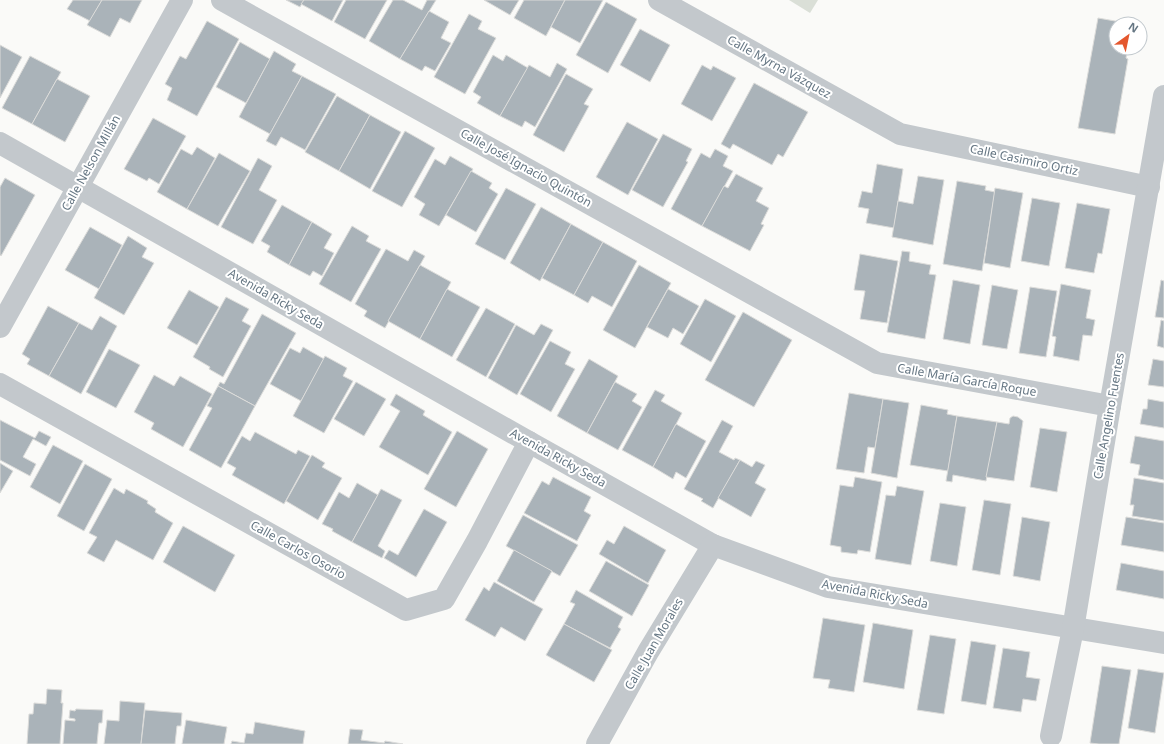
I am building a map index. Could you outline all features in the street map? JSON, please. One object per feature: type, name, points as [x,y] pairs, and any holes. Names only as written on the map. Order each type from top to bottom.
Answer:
[{"type":"street","name":"Calle Nelson Millán","points":[[0,327],[182,0]]},
{"type":"street","name":"Calle José Ignacio Quintón","points":[[222,0],[830,337]]},
{"type":"street","name":"Calle Myrna Vázquez","points":[[659,0],[900,134]]},
{"type":"street","name":"Calle Angelino Fuentes","points":[[1051,736],[1073,628],[1164,96]]},
{"type":"street","name":"Calle Casimiro Ortiz","points":[[900,134],[1149,187]]},
{"type":"street","name":"Avenida Ricky Seda","points":[[0,143],[713,545],[828,587],[1164,643]]},
{"type":"street","name":"Calle María García Roque","points":[[830,337],[877,363],[1110,406]]},
{"type":"street","name":"Calle Carlos Osorio","points":[[0,384],[406,610],[444,598],[477,541],[529,442]]},
{"type":"street","name":"Calle Juan Morales","points":[[597,744],[648,652],[713,545]]},
{"type":"shaded area","points":[[789,0],[818,0],[810,13]]},
{"type":"building","points":[[73,0],[102,0],[90,21],[67,9]]},
{"type":"building","points":[[102,0],[142,0],[130,23],[120,18],[110,37],[87,25]]},
{"type":"building","points":[[286,0],[304,0],[300,7]]},
{"type":"building","points":[[304,0],[343,0],[332,21],[301,4]]},
{"type":"building","points":[[346,0],[387,0],[365,39],[334,22]]},
{"type":"building","points":[[393,0],[403,0],[422,10],[427,0],[436,0],[400,59],[369,41]]},
{"type":"building","points":[[484,0],[519,0],[510,15]]},
{"type":"building","points":[[524,0],[565,0],[546,36],[514,18]]},
{"type":"building","points":[[565,0],[603,0],[580,43],[551,27]]},
{"type":"building","points":[[606,2],[637,19],[608,73],[576,55]]},
{"type":"building","points":[[429,11],[449,22],[441,38],[451,43],[435,71],[425,66],[422,71],[400,59]]},
{"type":"building","points":[[469,14],[482,21],[478,29],[496,38],[465,94],[434,77]]},
{"type":"building","points":[[1098,18],[1108,20],[1108,56],[1126,56],[1126,58],[1128,59],[1115,134],[1078,128]]},
{"type":"building","points":[[207,21],[239,39],[197,116],[167,100],[172,88],[165,84],[180,56],[186,59]]},
{"type":"building","points":[[640,29],[670,45],[650,82],[620,65]]},
{"type":"building","points":[[240,42],[270,59],[246,103],[216,87]]},
{"type":"building","points":[[0,45],[22,57],[0,98]]},
{"type":"building","points":[[274,51],[296,64],[292,71],[302,76],[270,134],[239,117]]},
{"type":"building","points":[[493,55],[503,61],[506,55],[528,68],[500,116],[477,103],[481,97],[473,92]]},
{"type":"building","points":[[30,56],[61,72],[32,124],[2,108]]},
{"type":"building","points":[[557,63],[567,69],[535,127],[525,121],[522,127],[500,116],[529,65],[550,77]]},
{"type":"building","points":[[702,65],[711,70],[713,66],[736,78],[712,121],[681,104]]},
{"type":"building","points":[[566,74],[593,89],[584,104],[589,106],[564,152],[533,135]]},
{"type":"building","points":[[302,76],[336,94],[305,150],[281,137],[276,146],[266,141]]},
{"type":"building","points":[[57,79],[90,96],[65,142],[32,124]]},
{"type":"building","points":[[754,83],[808,112],[783,157],[778,154],[772,165],[733,144],[730,149],[721,144]]},
{"type":"building","points":[[337,96],[370,115],[339,171],[305,152]]},
{"type":"building","points":[[370,115],[401,132],[370,189],[339,171]]},
{"type":"building","points":[[153,118],[186,136],[159,184],[149,178],[147,181],[124,169]]},
{"type":"building","points":[[627,122],[658,139],[628,195],[596,177]]},
{"type":"building","points":[[405,131],[435,148],[402,207],[372,191]]},
{"type":"building","points":[[663,134],[692,149],[686,161],[688,162],[663,207],[632,190]]},
{"type":"building","points":[[197,147],[215,158],[187,209],[157,192],[181,149],[192,155]]},
{"type":"building","points":[[715,149],[728,156],[723,166],[733,171],[702,226],[671,209],[701,153],[710,158]]},
{"type":"building","points":[[219,153],[250,171],[218,226],[187,209]]},
{"type":"building","points":[[450,156],[473,169],[439,226],[419,215],[425,204],[414,197],[435,159],[445,165]]},
{"type":"building","points":[[258,158],[272,166],[259,190],[277,200],[253,244],[221,227]]},
{"type":"building","points":[[877,164],[903,169],[894,228],[866,223],[869,209],[858,207],[862,191],[872,193]]},
{"type":"building","points":[[471,171],[492,183],[489,188],[498,194],[476,232],[446,215]]},
{"type":"building","points":[[736,174],[763,188],[756,201],[769,208],[761,224],[764,225],[750,251],[702,226],[724,186],[728,188]]},
{"type":"building","points":[[918,176],[944,180],[933,245],[892,237],[898,201],[913,204]]},
{"type":"building","points":[[5,178],[35,195],[1,256],[0,187]]},
{"type":"building","points":[[957,181],[986,186],[985,190],[995,192],[982,271],[943,264]]},
{"type":"building","points":[[506,188],[536,204],[505,260],[475,244]]},
{"type":"building","points":[[995,188],[1023,193],[1010,268],[984,263]]},
{"type":"building","points":[[1032,198],[1060,203],[1049,266],[1021,261]]},
{"type":"building","points":[[1077,203],[1110,209],[1102,254],[1098,253],[1094,273],[1065,268]]},
{"type":"building","points":[[282,205],[312,222],[289,265],[267,252],[270,246],[261,241]]},
{"type":"building","points":[[541,207],[571,224],[540,281],[510,263]]},
{"type":"building","points":[[312,222],[332,234],[324,248],[334,253],[322,276],[313,271],[310,276],[289,265]]},
{"type":"building","points":[[571,224],[603,242],[574,295],[542,278]]},
{"type":"building","points":[[352,226],[369,236],[366,241],[381,249],[351,302],[319,284]]},
{"type":"building","points":[[90,227],[122,245],[99,289],[65,270]]},
{"type":"building","points":[[128,236],[147,248],[142,257],[154,263],[124,315],[94,298]]},
{"type":"building","points":[[603,242],[637,261],[612,307],[592,296],[588,303],[574,295]]},
{"type":"building","points":[[386,249],[408,261],[414,250],[425,256],[385,328],[364,316],[367,311],[355,304]]},
{"type":"building","points":[[902,251],[910,252],[909,261],[931,265],[929,274],[936,275],[925,339],[887,332]]},
{"type":"building","points":[[860,254],[898,261],[887,323],[860,319],[865,291],[854,290]]},
{"type":"building","points":[[420,265],[451,282],[420,339],[388,321]]},
{"type":"building","points":[[639,265],[671,283],[635,348],[603,330]]},
{"type":"building","points":[[953,280],[980,285],[970,344],[943,339]]},
{"type":"building","points":[[1161,280],[1164,281],[1164,318],[1155,317]]},
{"type":"building","points":[[1061,284],[1091,290],[1086,318],[1095,320],[1092,336],[1083,335],[1079,361],[1053,356],[1056,337],[1052,336]]},
{"type":"building","points":[[992,285],[1018,290],[1007,349],[982,345]]},
{"type":"building","points":[[1030,287],[1057,291],[1046,357],[1019,353]]},
{"type":"building","points":[[447,289],[480,307],[452,357],[420,339]]},
{"type":"building","points":[[668,289],[699,306],[683,334],[673,328],[668,338],[647,327]]},
{"type":"building","points":[[189,290],[219,307],[197,345],[167,328]]},
{"type":"building","points":[[226,297],[249,309],[242,321],[251,326],[223,377],[193,357]]},
{"type":"building","points":[[705,299],[736,316],[711,362],[680,344]]},
{"type":"building","points":[[48,306],[79,323],[49,376],[27,364],[30,359],[22,354]]},
{"type":"building","points":[[486,308],[515,324],[486,377],[456,360]]},
{"type":"building","points":[[743,312],[792,340],[754,407],[705,380]]},
{"type":"building","points":[[262,314],[296,333],[255,406],[218,386],[220,382],[224,384]]},
{"type":"building","points":[[100,316],[117,326],[81,394],[49,376],[79,323],[92,330]]},
{"type":"building","points":[[1161,320],[1164,321],[1164,348],[1157,346]]},
{"type":"building","points":[[541,324],[553,330],[517,395],[488,378],[516,325],[534,335]]},
{"type":"building","points":[[550,341],[571,352],[565,364],[575,369],[551,412],[520,394]]},
{"type":"building","points":[[303,347],[324,359],[301,401],[270,384],[290,348],[300,353]]},
{"type":"building","points":[[109,349],[140,365],[116,408],[86,392]]},
{"type":"building","points":[[325,356],[347,368],[343,376],[353,381],[324,433],[293,416]]},
{"type":"building","points":[[589,359],[618,376],[587,433],[557,416]]},
{"type":"building","points":[[1153,359],[1164,361],[1164,387],[1148,385]]},
{"type":"building","points":[[154,375],[174,386],[180,376],[212,394],[183,447],[151,429],[154,423],[134,412]]},
{"type":"building","points":[[356,382],[386,399],[364,436],[334,419]]},
{"type":"building","points":[[615,382],[637,394],[632,401],[642,407],[618,450],[587,433]]},
{"type":"building","points":[[218,386],[255,406],[221,468],[189,450],[212,408],[207,406]]},
{"type":"building","points":[[655,390],[665,395],[661,401],[682,413],[653,467],[622,450]]},
{"type":"building","points":[[849,393],[883,399],[875,448],[868,447],[864,473],[836,469]]},
{"type":"building","points":[[396,394],[425,411],[423,415],[452,432],[428,475],[379,447],[400,411],[390,405]]},
{"type":"building","points":[[883,399],[909,403],[897,478],[871,473]]},
{"type":"building","points":[[1148,399],[1164,402],[1164,428],[1140,424],[1143,409],[1147,409]]},
{"type":"building","points":[[921,405],[948,410],[947,414],[957,416],[948,471],[910,465]]},
{"type":"building","points":[[957,416],[997,422],[986,481],[953,475],[952,482],[946,481]]},
{"type":"building","points":[[1013,416],[1018,417],[1023,421],[1014,481],[986,477],[997,422],[1009,424],[1010,418]]},
{"type":"building","points":[[0,420],[35,438],[39,431],[51,437],[46,446],[33,439],[23,457],[36,464],[30,476],[0,460]]},
{"type":"building","points":[[722,420],[733,426],[719,452],[734,460],[735,458],[740,460],[713,508],[701,501],[703,499],[684,489]]},
{"type":"building","points":[[676,424],[706,441],[686,478],[676,472],[673,479],[653,467]]},
{"type":"building","points":[[1040,428],[1067,432],[1057,492],[1030,487]]},
{"type":"building","points":[[457,431],[488,449],[456,507],[424,489]]},
{"type":"building","points":[[255,432],[296,454],[298,450],[310,456],[284,504],[232,475],[236,468],[227,463],[242,436],[250,441]]},
{"type":"building","points":[[1135,436],[1164,441],[1164,480],[1138,475],[1140,465],[1130,463]]},
{"type":"building","points":[[53,445],[83,461],[60,504],[30,487]]},
{"type":"building","points":[[312,455],[325,463],[322,467],[342,478],[318,520],[286,501]]},
{"type":"building","points":[[740,460],[752,467],[756,461],[765,465],[755,483],[766,489],[751,517],[718,498]]},
{"type":"building","points":[[0,463],[13,471],[0,493]]},
{"type":"building","points":[[85,464],[112,479],[84,531],[57,516]]},
{"type":"building","points":[[553,477],[591,497],[584,511],[591,515],[577,541],[524,513],[542,481],[549,485]]},
{"type":"building","points":[[855,477],[882,482],[870,552],[858,550],[857,554],[841,552],[841,547],[830,545],[840,485],[853,487]]},
{"type":"building","points":[[1134,478],[1164,483],[1164,521],[1132,516],[1134,505],[1130,505]]},
{"type":"building","points":[[357,483],[378,495],[352,542],[332,531],[333,529],[322,524],[339,492],[349,498]]},
{"type":"building","points":[[897,486],[924,491],[911,565],[875,559],[886,495],[895,496]]},
{"type":"building","points":[[114,488],[124,494],[126,489],[148,501],[147,503],[156,509],[155,512],[173,523],[153,560],[116,540],[104,562],[87,553],[97,537],[89,533]]},
{"type":"building","points":[[381,489],[402,500],[378,546],[385,551],[382,558],[352,542]]},
{"type":"building","points":[[984,500],[1011,504],[1000,575],[972,570]]},
{"type":"building","points":[[940,503],[966,507],[957,566],[930,561]]},
{"type":"building","points":[[424,509],[447,522],[416,577],[384,558],[389,550],[398,555]]},
{"type":"building","points":[[523,515],[578,545],[560,576],[506,546]]},
{"type":"building","points":[[1022,517],[1050,522],[1040,581],[1013,576]]},
{"type":"building","points":[[1126,517],[1164,523],[1164,552],[1121,545]]},
{"type":"building","points":[[183,526],[235,555],[215,592],[163,562]]},
{"type":"building","points":[[624,526],[666,550],[648,583],[599,554],[607,540],[614,544]]},
{"type":"building","points":[[514,550],[552,571],[534,602],[497,581]]},
{"type":"building","points":[[606,561],[649,585],[632,616],[589,591]]},
{"type":"building","points":[[1121,563],[1164,571],[1164,599],[1116,590]]},
{"type":"building","points":[[494,582],[543,609],[525,641],[501,627],[495,637],[465,620],[484,587],[489,591]]},
{"type":"building","points":[[576,590],[623,617],[618,627],[621,629],[610,648],[564,624],[575,604],[570,602]]},
{"type":"building","points":[[823,618],[865,625],[854,692],[828,688],[830,680],[813,678]]},
{"type":"building","points":[[873,623],[913,630],[904,689],[863,682]]},
{"type":"building","points":[[564,624],[612,650],[594,682],[546,655]]},
{"type":"building","points":[[930,635],[956,639],[944,714],[917,710]]},
{"type":"building","points":[[971,641],[996,645],[986,705],[961,701]]},
{"type":"building","points":[[1003,648],[1030,652],[1026,677],[1040,679],[1036,701],[1023,699],[1021,712],[993,708]]},
{"type":"building","points":[[1102,666],[1131,670],[1119,744],[1090,743]]},
{"type":"building","points":[[1138,669],[1164,673],[1155,733],[1128,728]]},
{"type":"building","points":[[47,689],[62,690],[61,703],[63,703],[60,744],[27,744],[29,714],[33,714],[34,703],[46,704]]},
{"type":"building","points":[[120,701],[145,703],[141,744],[104,744],[107,720],[119,721]]},
{"type":"building","points":[[76,709],[103,710],[102,723],[99,723],[97,744],[63,744],[65,720],[75,721],[75,719],[69,718],[70,710],[75,711]]},
{"type":"building","points":[[145,710],[182,713],[181,726],[177,726],[175,744],[141,744]]},
{"type":"building","points":[[186,720],[227,727],[224,744],[182,744]]},
{"type":"building","points":[[255,722],[305,731],[303,744],[231,744],[232,741],[244,743],[246,733],[253,734]]},
{"type":"building","points":[[350,729],[363,730],[361,740],[384,743],[385,741],[403,744],[348,744]]}]
